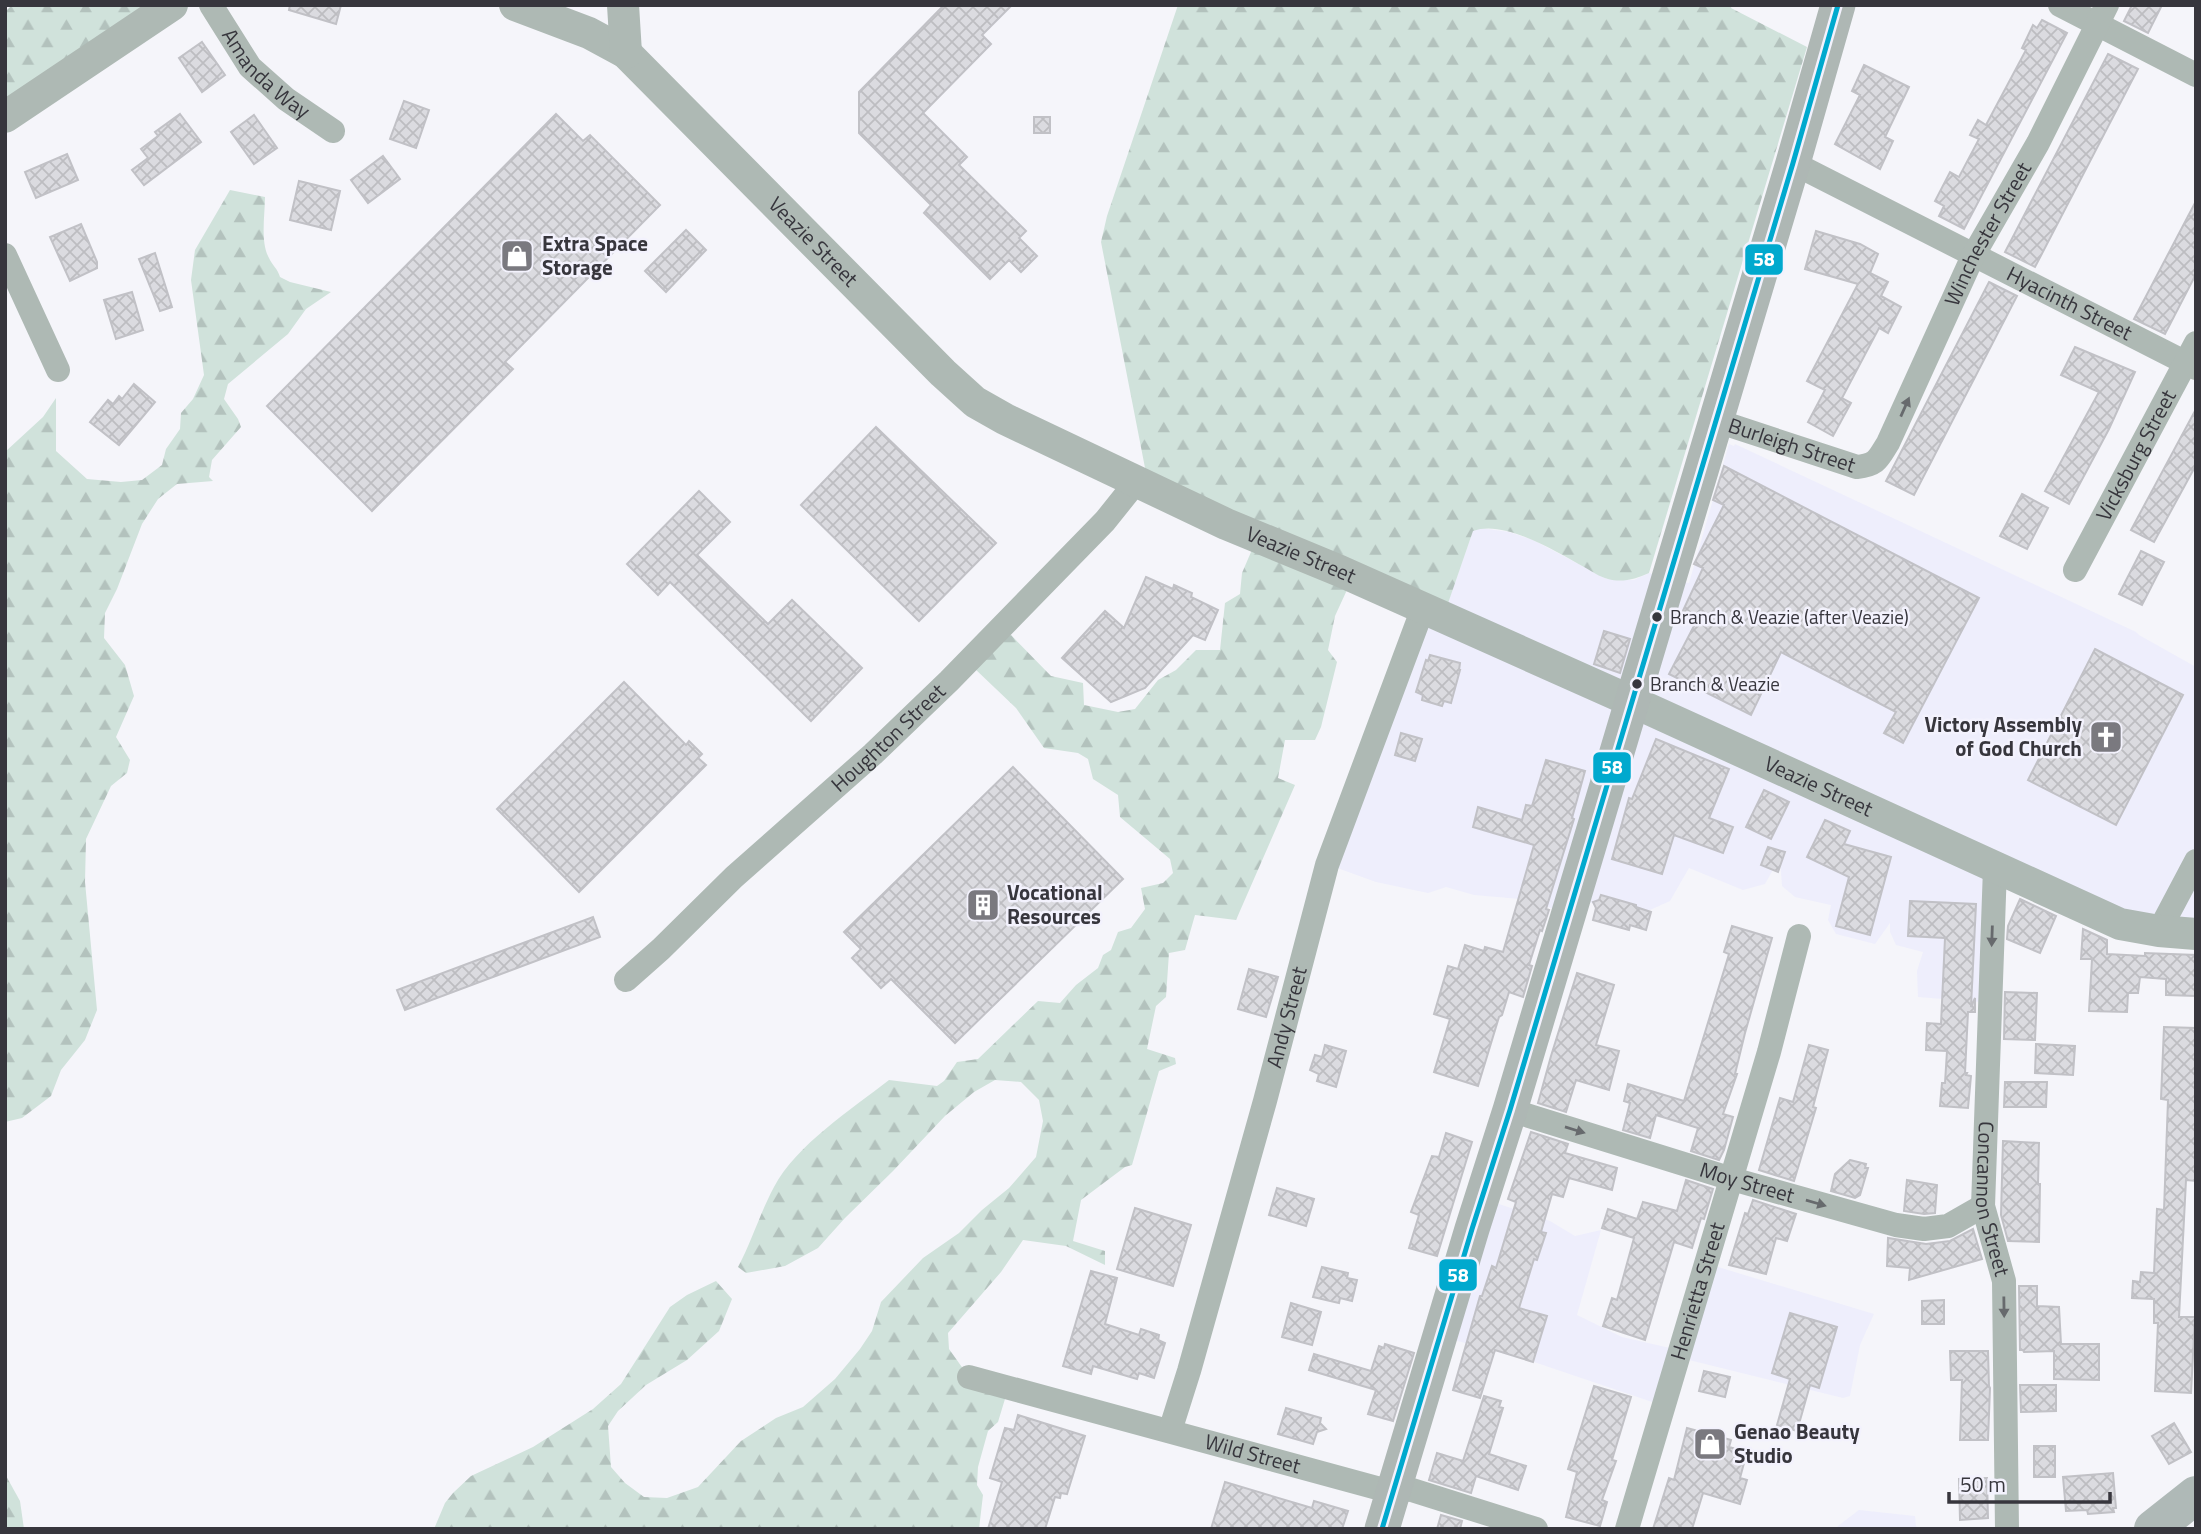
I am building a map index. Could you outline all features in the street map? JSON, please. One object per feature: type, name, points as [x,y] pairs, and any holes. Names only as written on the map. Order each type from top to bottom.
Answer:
[{"type":"main road","points":[[1382,1529],[1510,1110],[1838,5]]},
{"type":"main road","points":[[2153,1529],[2196,1495]]},
{"type":"street","points":[[5,117],[172,5]]},
{"type":"street","name":"Amanda Way","points":[[211,5],[250,67],[286,99],[333,131]]},
{"type":"street","name":"Veazie Street","points":[[515,5],[589,33],[626,53],[839,269],[975,402],[1005,419],[1226,523],[1631,701],[2120,925],[2196,934]]},
{"type":"street","points":[[623,5],[626,53]]},
{"type":"street","points":[[2060,5],[2102,15],[2196,75]]},
{"type":"street","name":"Winchester Street","points":[[1871,465],[1878,460],[1888,443],[1973,256],[2038,143],[2102,15]]},
{"type":"street","name":"Hyacinth Street","points":[[1793,163],[1973,256],[2192,358]]},
{"type":"street","points":[[5,255],[58,370]]},
{"type":"street","name":"Vicksburg Street","points":[[2075,569],[2192,358]]},
{"type":"street","name":"Burleigh Street","points":[[1714,421],[1857,467],[1871,465]]},
{"type":"street","name":"Houghton Street","points":[[625,980],[661,949],[734,877],[873,754],[949,681],[1105,521],[1137,481]]},
{"type":"street","name":"Andy Street","points":[[1170,1431],[1265,1101],[1327,865],[1423,608]]},
{"type":"street","points":[[2159,931],[2196,861]]},
{"type":"street","name":"Concannon Street","points":[[1995,867],[1983,1206],[2004,1281],[2007,1529]]},
{"type":"street","name":"Henrietta Street","points":[[1627,1529],[1769,1052],[1799,936]]},
{"type":"street","name":"Moy Street","points":[[1510,1110],[1732,1179],[1896,1225],[1924,1229],[1948,1226],[1983,1206]]},
{"type":"street","name":"Wild Street","points":[[969,1377],[1377,1488],[1412,1490],[1536,1529]]},
{"type":"shaded area","points":[[1729,444],[1735,444],[2136,632],[2196,667],[2196,938],[2004,871],[1992,1003],[1918,997],[1917,971],[1923,952],[1896,945],[1890,932],[1890,923],[1875,944],[1836,934],[1828,920],[1831,905],[1795,897],[1782,886],[1780,857],[1765,884],[1743,890],[1689,868],[1670,901],[1650,910],[1631,914],[1581,900],[1570,916],[1532,900],[1474,895],[1446,887],[1428,893],[1376,882],[1332,866],[1430,614],[1444,614],[1473,531],[1481,528],[1509,532],[1533,540],[1607,579],[1634,580],[1649,573],[1689,583]]},
{"type":"shaded area","points":[[1493,1202],[1550,1221],[1575,1236],[1601,1230],[1577,1315],[1622,1337],[1683,1351],[1708,1264],[1874,1314],[1860,1345],[1850,1396],[1843,1398],[1685,1359],[1670,1408],[1534,1362],[1447,1338]]},
{"type":"shaded area","points":[[1859,1510],[1915,1516],[1919,1529],[1837,1529]]},
{"type":"green space","points":[[12,5],[176,5],[5,128],[5,12]]},
{"type":"green space","points":[[1178,5],[1732,5],[1731,8],[1807,47],[1649,573],[1629,580],[1608,579],[1530,539],[1500,529],[1486,528],[1473,531],[1444,615],[1352,579],[1335,616],[1328,650],[1337,662],[1321,727],[1315,740],[1285,740],[1278,778],[1295,785],[1236,920],[1195,915],[1185,950],[1169,953],[1166,997],[1156,1006],[1147,1049],[1175,1058],[1176,1064],[1159,1071],[1132,1165],[1125,1167],[1081,1200],[1073,1241],[1105,1251],[1105,1265],[1066,1246],[1023,1240],[1001,1272],[948,1333],[949,1349],[969,1377],[1008,1389],[998,1422],[988,1431],[978,1467],[977,1485],[983,1495],[979,1529],[434,1529],[445,1503],[471,1476],[533,1447],[593,1409],[621,1384],[670,1307],[716,1281],[732,1299],[719,1331],[687,1360],[646,1385],[618,1411],[608,1426],[611,1467],[625,1483],[644,1497],[667,1498],[698,1487],[741,1441],[776,1418],[803,1407],[835,1379],[872,1331],[881,1302],[923,1258],[959,1233],[1009,1188],[1036,1157],[1043,1121],[1039,1100],[1021,1082],[995,1080],[974,1092],[945,1116],[818,1248],[785,1266],[746,1273],[738,1267],[774,1187],[810,1142],[889,1080],[937,1086],[944,1081],[957,1062],[978,1059],[1038,1001],[1060,1003],[1076,985],[1098,968],[1103,955],[1111,950],[1118,932],[1131,928],[1145,909],[1141,888],[1163,883],[1173,873],[1170,859],[1120,817],[1118,795],[1093,779],[1088,759],[1078,753],[1044,748],[1016,708],[974,668],[1011,635],[1051,676],[1083,683],[1084,705],[1118,712],[1135,709],[1158,680],[1176,670],[1196,650],[1220,650],[1225,603],[1240,594],[1242,573],[1257,538],[1147,478],[1101,242],[1107,216]]},
{"type":"green space","points":[[230,190],[265,197],[266,252],[280,277],[331,292],[306,309],[288,334],[228,384],[224,399],[241,427],[212,460],[209,477],[213,481],[177,484],[158,499],[142,524],[105,613],[104,638],[125,665],[134,696],[116,737],[130,760],[127,773],[111,786],[86,839],[85,882],[97,1010],[85,1040],[61,1070],[51,1096],[22,1118],[5,1122],[5,452],[43,417],[56,398],[56,451],[87,479],[121,482],[142,480],[162,465],[166,449],[180,429],[181,413],[193,399],[204,375],[191,280],[195,250]]},
{"type":"green space","points":[[5,1474],[20,1501],[24,1529],[5,1529]]},
{"type":"building","points":[[290,5],[341,5],[336,24],[289,10]]},
{"type":"building","points":[[944,5],[1012,5],[982,35],[991,44],[923,113],[967,157],[959,165],[1026,231],[1019,238],[1037,256],[1021,272],[1009,260],[990,279],[924,213],[931,205],[859,133],[859,92]]},
{"type":"building","points":[[2132,5],[2162,5],[2148,33],[2124,21]]},
{"type":"building","points":[[2042,20],[2067,33],[1964,229],[1939,216],[1944,206],[1935,201],[1950,172],[1959,177],[1979,139],[1970,135],[1978,120],[1986,125],[2026,50],[2022,48],[2033,25],[2037,28]]},
{"type":"building","points":[[202,42],[225,75],[202,92],[179,58]]},
{"type":"building","points":[[2108,54],[2138,69],[2035,267],[2005,252]]},
{"type":"building","points":[[1864,65],[1909,87],[1885,137],[1893,141],[1880,169],[1835,144],[1860,95],[1852,91]]},
{"type":"building","points":[[404,101],[429,110],[416,148],[390,139]]},
{"type":"building","points":[[180,114],[201,142],[144,185],[132,170],[148,158],[141,149],[158,136],[155,132]]},
{"type":"building","points":[[556,114],[583,141],[590,135],[660,205],[505,362],[513,369],[372,511],[267,406]]},
{"type":"building","points":[[254,115],[277,148],[254,164],[231,132]]},
{"type":"building","points":[[1034,117],[1050,117],[1050,133],[1034,133]]},
{"type":"building","points":[[67,154],[78,180],[36,198],[25,172]]},
{"type":"building","points":[[383,156],[400,179],[368,203],[351,180]]},
{"type":"building","points":[[299,181],[340,191],[331,230],[290,220]]},
{"type":"building","points":[[2196,201],[2196,274],[2165,334],[2134,319]]},
{"type":"building","points":[[81,224],[97,268],[70,281],[50,237]]},
{"type":"building","points":[[686,230],[706,250],[666,292],[645,271]]},
{"type":"building","points":[[1816,231],[1860,244],[1878,254],[1870,273],[1888,282],[1881,296],[1901,307],[1888,333],[1879,328],[1842,398],[1851,403],[1833,436],[1808,422],[1825,390],[1807,381],[1858,284],[1805,269]]},
{"type":"building","points":[[155,253],[172,307],[160,311],[139,259]]},
{"type":"building","points":[[1989,282],[2017,296],[1914,495],[1886,481]]},
{"type":"building","points":[[132,292],[143,330],[116,339],[104,300]]},
{"type":"building","points":[[2075,347],[2135,372],[2109,429],[2069,504],[2045,491],[2099,392],[2061,375]]},
{"type":"building","points":[[134,384],[155,402],[119,445],[90,422],[108,400],[113,404],[119,396],[122,399]]},
{"type":"building","points":[[2196,409],[2196,465],[2154,542],[2131,530]]},
{"type":"building","points":[[876,427],[996,543],[919,621],[801,505]]},
{"type":"building","points":[[1724,466],[1979,598],[1903,743],[1884,733],[1896,712],[1781,652],[1751,715],[1669,674],[1695,624],[1680,617],[1703,568],[1694,564],[1724,505],[1713,500]]},
{"type":"building","points":[[699,491],[730,522],[697,555],[768,624],[792,600],[862,668],[811,721],[670,582],[658,595],[627,564]]},
{"type":"building","points":[[2022,494],[2048,508],[2027,549],[2000,536]]},
{"type":"building","points":[[2141,551],[2164,562],[2142,605],[2119,594]]},
{"type":"building","points":[[1146,577],[1173,589],[1174,585],[1192,593],[1191,597],[1218,610],[1205,640],[1193,635],[1145,688],[1111,702],[1062,658],[1105,611],[1124,628]]},
{"type":"building","points":[[1604,631],[1630,639],[1620,673],[1594,664]]},
{"type":"building","name":"Victory Assembly of God Church","points":[[2095,649],[2183,695],[2116,825],[2028,780]]},
{"type":"building","points":[[1430,655],[1460,663],[1451,703],[1444,701],[1442,706],[1422,700],[1423,695],[1416,692]]},
{"type":"building","points":[[624,682],[686,745],[689,741],[702,754],[698,758],[706,765],[579,892],[497,809]]},
{"type":"building","points":[[1401,733],[1422,739],[1415,761],[1395,755]]},
{"type":"building","points":[[1656,739],[1729,769],[1709,818],[1733,827],[1723,853],[1674,835],[1662,874],[1612,859],[1629,798],[1632,799]]},
{"type":"building","points":[[1546,760],[1585,771],[1572,818],[1574,819],[1546,909],[1549,910],[1529,965],[1532,966],[1523,997],[1509,992],[1478,1086],[1434,1072],[1450,1019],[1434,1014],[1448,966],[1458,969],[1465,945],[1484,951],[1485,947],[1503,952],[1534,845],[1473,827],[1478,807],[1522,820],[1526,805],[1532,806]]},
{"type":"building","name":"Vocational Resources","points":[[1013,767],[1123,879],[955,1043],[891,979],[881,988],[852,958],[861,949],[844,932]]},
{"type":"building","points":[[1764,790],[1789,802],[1771,839],[1746,827]]},
{"type":"building","points":[[1825,820],[1850,831],[1844,844],[1891,857],[1870,935],[1836,926],[1849,877],[1807,857]]},
{"type":"building","points":[[1768,847],[1785,852],[1778,872],[1761,865]]},
{"type":"building","points":[[1601,895],[1651,912],[1646,930],[1630,925],[1629,930],[1593,920],[1596,908],[1593,902],[1599,900]]},
{"type":"building","points":[[2020,899],[2056,916],[2040,953],[2007,939],[2008,926]]},
{"type":"building","points":[[1910,901],[1976,904],[1971,1007],[1975,998],[1975,1012],[1968,1012],[1965,1073],[1971,1076],[1968,1108],[1940,1106],[1947,1051],[1926,1050],[1927,1023],[1941,1024],[1945,938],[1908,936]]},
{"type":"building","points":[[593,917],[600,937],[405,1010],[397,990]]},
{"type":"building","points":[[1732,926],[1772,938],[1745,1033],[1737,1074],[1723,1114],[1733,1117],[1719,1160],[1691,1151],[1698,1128],[1656,1115],[1650,1138],[1623,1130],[1630,1103],[1624,1101],[1628,1084],[1684,1101],[1729,954],[1724,952]]},
{"type":"building","points":[[2083,929],[2107,940],[2107,954],[2196,955],[2196,996],[2166,995],[2166,979],[2140,977],[2138,993],[2128,993],[2127,1012],[2089,1011],[2092,959],[2081,959]]},
{"type":"building","points":[[1249,969],[1278,977],[1266,1017],[1238,1009]]},
{"type":"building","points":[[1577,973],[1614,985],[1596,1045],[1619,1051],[1609,1090],[1576,1080],[1566,1112],[1538,1103]]},
{"type":"building","points":[[2005,992],[2037,993],[2035,1040],[2004,1039]]},
{"type":"building","points":[[2164,1027],[2196,1028],[2196,1181],[2186,1180],[2179,1317],[2195,1317],[2191,1393],[2155,1391],[2158,1323],[2154,1323],[2154,1299],[2132,1298],[2133,1281],[2140,1282],[2141,1272],[2154,1273],[2157,1209],[2164,1210],[2168,1100],[2161,1099]]},
{"type":"building","points":[[2036,1044],[2075,1046],[2073,1075],[2035,1073]]},
{"type":"building","points":[[1325,1045],[1346,1051],[1336,1087],[1317,1081],[1319,1074],[1310,1070],[1315,1055],[1322,1057]]},
{"type":"building","points":[[1809,1045],[1828,1050],[1813,1107],[1816,1108],[1794,1181],[1759,1170],[1780,1098],[1793,1102]]},
{"type":"building","points":[[2005,1082],[2047,1082],[2046,1107],[2004,1107]]},
{"type":"building","points":[[1531,1132],[1568,1144],[1565,1153],[1617,1168],[1612,1190],[1569,1178],[1563,1197],[1552,1194],[1541,1232],[1546,1233],[1537,1260],[1534,1259],[1519,1308],[1547,1316],[1533,1362],[1495,1350],[1480,1398],[1453,1390],[1480,1296],[1492,1266],[1496,1268],[1516,1202],[1508,1199]]},
{"type":"building","points":[[1446,1133],[1472,1142],[1437,1256],[1409,1248],[1419,1215],[1411,1212],[1432,1156],[1439,1157]]},
{"type":"building","points":[[2003,1141],[2039,1143],[2039,1242],[2008,1241],[2001,1215]]},
{"type":"building","points":[[1850,1160],[1866,1164],[1865,1168],[1868,1168],[1860,1195],[1855,1198],[1831,1191],[1835,1174]]},
{"type":"building","points":[[1686,1180],[1713,1189],[1692,1248],[1674,1242],[1645,1340],[1603,1326],[1612,1298],[1617,1300],[1634,1238],[1602,1228],[1608,1209],[1637,1219],[1643,1202],[1677,1211]]},
{"type":"building","points":[[1907,1180],[1937,1185],[1935,1213],[1904,1211]]},
{"type":"building","points":[[1277,1188],[1314,1199],[1306,1226],[1269,1215]]},
{"type":"building","points":[[1753,1200],[1796,1214],[1787,1241],[1776,1238],[1766,1274],[1729,1265],[1745,1213],[1748,1214]]},
{"type":"building","points":[[1135,1208],[1191,1225],[1173,1286],[1117,1269]]},
{"type":"building","points":[[1973,1229],[1982,1259],[1909,1280],[1910,1268],[1887,1266],[1888,1238],[1926,1244],[1950,1241]]},
{"type":"building","points":[[1322,1267],[1348,1273],[1347,1278],[1357,1280],[1352,1301],[1340,1298],[1339,1303],[1313,1297]]},
{"type":"building","points":[[1091,1271],[1117,1278],[1105,1324],[1139,1335],[1141,1329],[1159,1335],[1158,1340],[1165,1343],[1154,1378],[1139,1373],[1137,1379],[1093,1366],[1091,1374],[1063,1366]]},
{"type":"building","points":[[2019,1286],[2037,1286],[2037,1306],[2059,1307],[2061,1344],[2099,1344],[2099,1380],[2054,1379],[2054,1351],[2020,1350]]},
{"type":"building","points":[[1944,1300],[1944,1324],[1922,1324],[1922,1301]]},
{"type":"building","points":[[1291,1303],[1321,1312],[1312,1345],[1282,1337]]},
{"type":"building","points":[[1790,1313],[1837,1327],[1819,1388],[1810,1385],[1797,1431],[1777,1425],[1790,1379],[1772,1373]]},
{"type":"building","points":[[1385,1344],[1414,1353],[1393,1421],[1368,1414],[1376,1390],[1309,1370],[1314,1354],[1371,1371],[1379,1346],[1384,1348]]},
{"type":"building","points":[[1950,1351],[1988,1351],[1988,1440],[1960,1440],[1962,1380],[1951,1380]]},
{"type":"building","points":[[1704,1371],[1730,1377],[1725,1397],[1699,1391]]},
{"type":"building","points":[[2020,1385],[2056,1385],[2056,1411],[2021,1412]]},
{"type":"building","points":[[1594,1386],[1631,1397],[1612,1460],[1616,1461],[1602,1500],[1607,1502],[1600,1526],[1566,1517],[1577,1472],[1568,1469]]},
{"type":"building","points":[[1484,1396],[1501,1401],[1499,1407],[1503,1408],[1489,1454],[1526,1466],[1518,1490],[1476,1476],[1471,1493],[1429,1480],[1437,1453],[1463,1461]]},
{"type":"building","points":[[1286,1408],[1321,1418],[1320,1423],[1326,1429],[1317,1432],[1313,1444],[1278,1434]]},
{"type":"building","points":[[1018,1415],[1085,1436],[1067,1494],[1061,1493],[1060,1498],[1055,1497],[1045,1529],[988,1529],[1002,1482],[990,1478],[1005,1428],[1014,1430]]},
{"type":"building","points":[[2174,1423],[2191,1452],[2169,1464],[2152,1436]]},
{"type":"building","points":[[1687,1428],[1731,1440],[1729,1447],[1747,1452],[1740,1478],[1747,1480],[1740,1504],[1703,1493],[1692,1529],[1653,1529],[1669,1478],[1674,1480]]},
{"type":"building","points":[[2034,1446],[2055,1446],[2055,1477],[2034,1477]]},
{"type":"building","points":[[2113,1473],[2116,1508],[2113,1508],[2114,1512],[2088,1514],[2087,1510],[2066,1511],[2063,1477]]},
{"type":"building","points":[[1987,1478],[1988,1518],[1960,1520],[1959,1479]]},
{"type":"building","points":[[1225,1482],[1312,1508],[1314,1501],[1348,1511],[1342,1529],[1211,1529]]},
{"type":"building","points":[[1441,1515],[1462,1521],[1460,1529],[1437,1529]]},
{"type":"transit line","name":"58","points":[[1382,1529],[1510,1110],[1838,5]]},
{"type":"place","name":"Extra Space Storage","points":[[517,256]]},
{"type":"place","name":"Branch & Veazie (after Veazie)","points":[[1657,617]]},
{"type":"place","name":"Branch & Veazie","points":[[1637,684]]},
{"type":"place","name":"Victory Assembly of God Church","points":[[2106,737]]},
{"type":"place","name":"Vocational Resources","points":[[983,905]]},
{"type":"place","name":"Genao Beauty Studio","points":[[1710,1444]]}]
